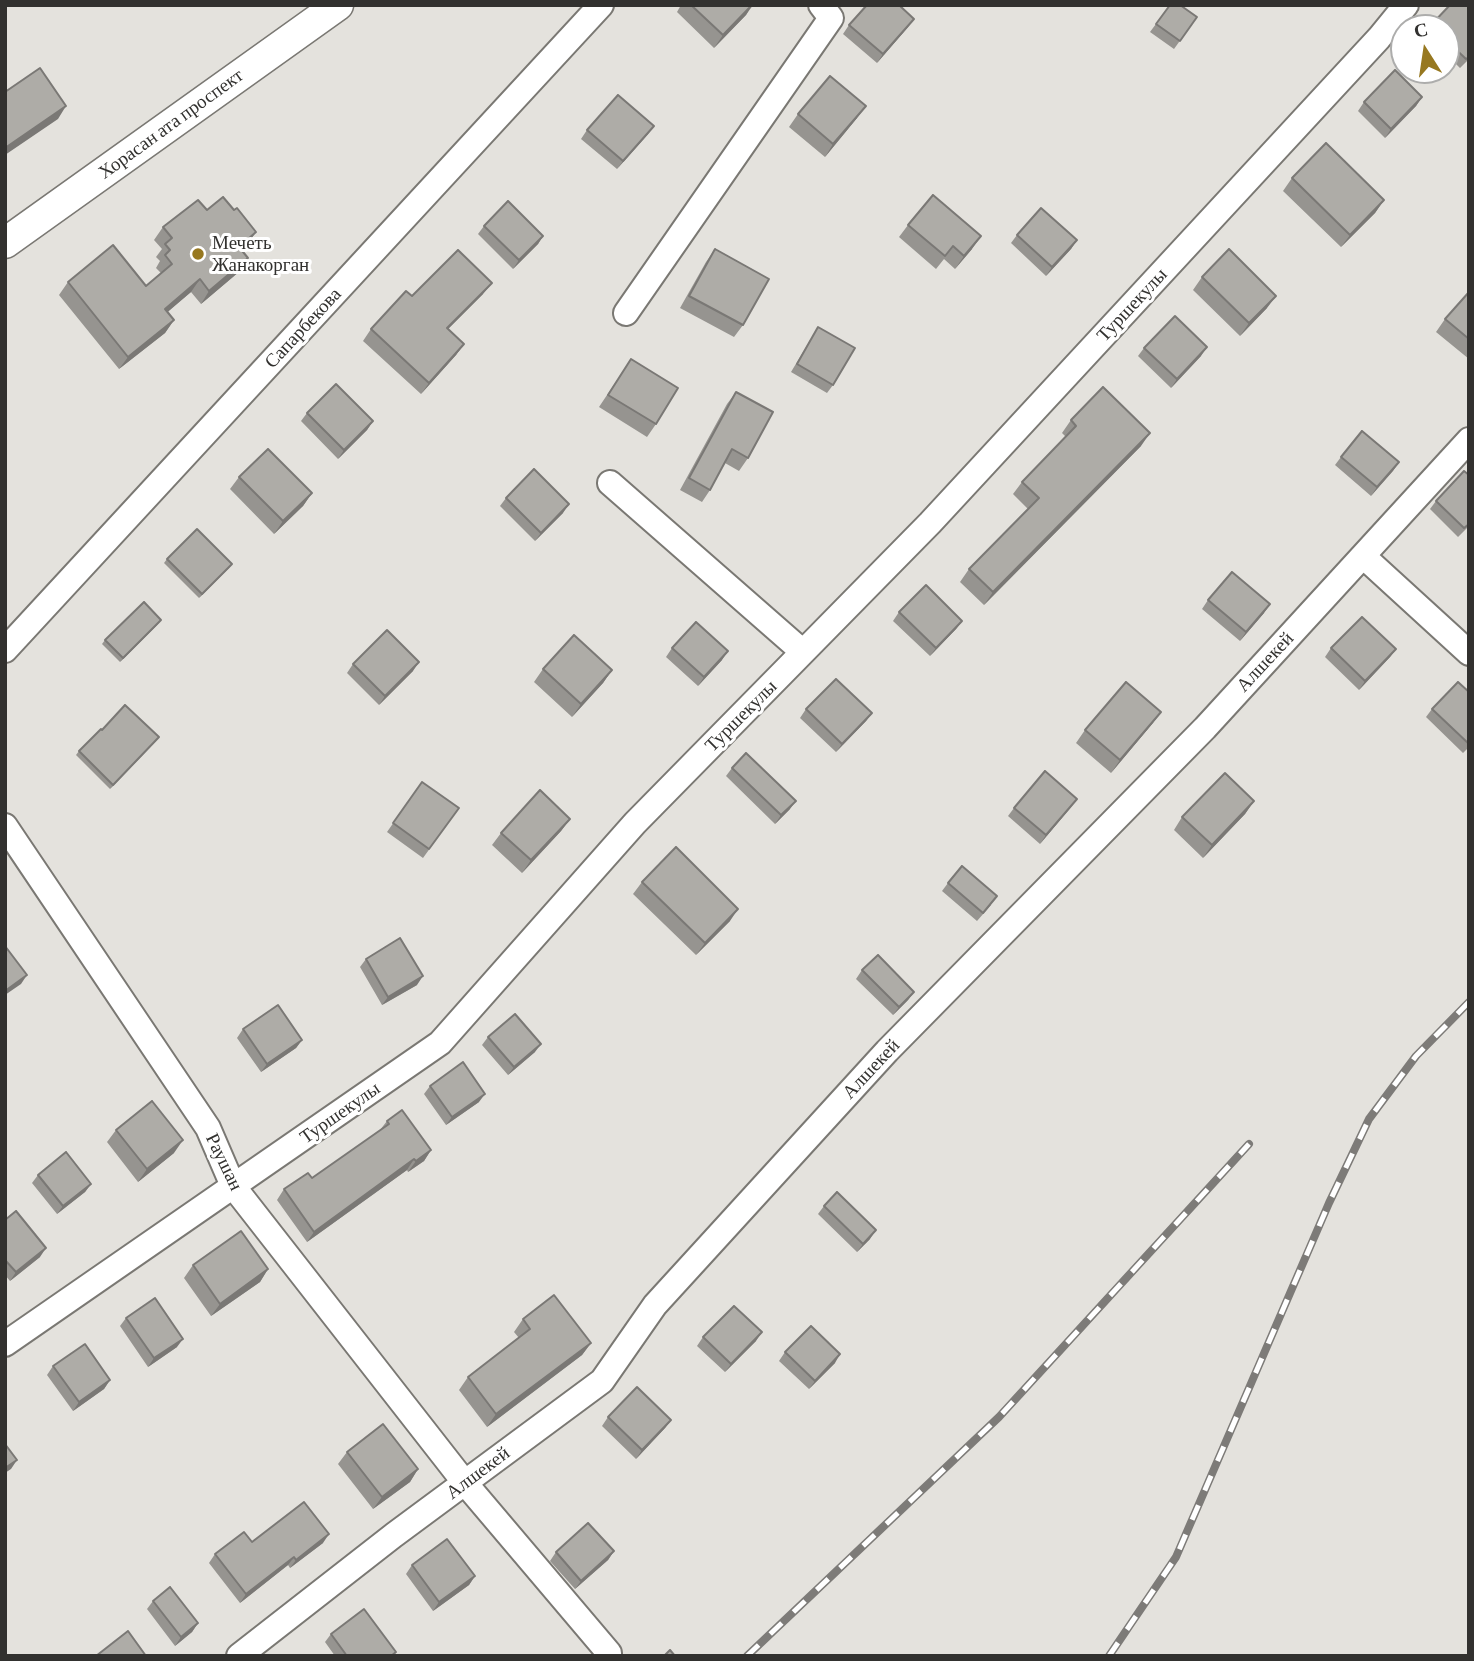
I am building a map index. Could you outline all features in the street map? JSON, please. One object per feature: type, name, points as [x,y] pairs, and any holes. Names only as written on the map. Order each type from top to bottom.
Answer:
[{"type":"main road","name":"Хорасан ата проспект","points":[[8,236],[338,5]]},
{"type":"street","name":"Сапарбекова","points":[[5,650],[601,5]]},
{"type":"street","points":[[626,313],[831,18],[821,5]]},
{"type":"street","name":"Туршекулы","points":[[5,1344],[440,1043],[635,823],[930,523],[1379,38],[1406,5]]},
{"type":"street","name":"Алшекей","points":[[239,1656],[602,1381],[654,1305],[887,1051],[1205,728],[1469,440]]},
{"type":"street","points":[[610,483],[803,652]]},
{"type":"street","points":[[1363,556],[1469,653]]},
{"type":"street","name":"Раушан","points":[[5,826],[208,1128],[233,1186],[465,1483],[609,1653]]},
{"type":"building","points":[[691,5],[752,5],[723,35]]},
{"type":"building","points":[[867,5],[899,5],[914,19],[883,54],[849,25]]},
{"type":"building","points":[[1170,5],[1180,5],[1197,17],[1180,41],[1156,24]]},
{"type":"building","points":[[1450,5],[1469,5],[1469,57],[1466,59],[1460,53],[1460,14],[1441,14]]},
{"type":"building","points":[[40,68],[66,106],[5,148],[5,92]]},
{"type":"building","points":[[1390,75],[1390,84],[1409,84],[1422,97],[1391,129],[1364,102]]},
{"type":"building","points":[[830,76],[866,106],[833,144],[798,114]]},
{"type":"building","points":[[618,95],[654,126],[623,161],[587,130]]},
{"type":"building","points":[[1326,143],[1384,200],[1350,235],[1292,178]]},
{"type":"building","points":[[933,195],[981,236],[964,256],[953,246],[945,256],[908,225]]},
{"type":"building","points":[[223,197],[234,210],[237,208],[256,232],[239,247],[248,258],[209,291],[200,279],[165,309],[174,320],[128,357],[68,282],[113,245],[146,286],[172,264],[165,255],[170,250],[165,244],[172,238],[163,227],[198,200],[207,210]]},
{"type":"building","points":[[508,201],[543,236],[519,260],[484,226]]},
{"type":"building","points":[[1041,208],[1077,240],[1052,267],[1017,235]]},
{"type":"building","points":[[715,249],[769,279],[743,325],[689,296]]},
{"type":"building","points":[[1229,249],[1276,296],[1249,323],[1202,277]]},
{"type":"building","points":[[458,250],[492,283],[447,328],[464,344],[429,383],[371,329],[406,291],[412,296]]},
{"type":"building","points":[[1469,292],[1469,339],[1445,319]]},
{"type":"building","points":[[1175,316],[1207,347],[1177,379],[1144,348]]},
{"type":"building","points":[[818,327],[855,348],[833,385],[797,364]]},
{"type":"building","points":[[631,359],[678,388],[656,424],[608,395]]},
{"type":"building","points":[[336,384],[373,421],[344,450],[307,413]]},
{"type":"building","points":[[1103,387],[1150,433],[993,592],[969,569],[1039,498],[1022,482],[1076,426],[1071,420]]},
{"type":"building","points":[[736,392],[773,412],[748,458],[732,449],[710,490],[689,478]]},
{"type":"building","points":[[1362,431],[1399,462],[1377,487],[1341,457]]},
{"type":"building","points":[[268,449],[312,493],[283,521],[239,477]]},
{"type":"building","points":[[534,469],[569,504],[541,533],[506,498]]},
{"type":"building","points":[[1464,471],[1469,475],[1469,524],[1464,528],[1436,501]]},
{"type":"building","points":[[197,529],[232,564],[202,594],[167,559]]},
{"type":"building","points":[[1232,572],[1270,604],[1246,632],[1208,600]]},
{"type":"building","points":[[926,585],[962,621],[936,648],[899,612]]},
{"type":"building","points":[[144,602],[161,620],[123,658],[105,640]]},
{"type":"building","points":[[1362,617],[1396,649],[1365,681],[1331,648]]},
{"type":"building","points":[[696,622],[728,651],[704,677],[672,648]]},
{"type":"building","points":[[387,630],[419,662],[385,696],[353,664]]},
{"type":"building","points":[[574,635],[612,670],[581,704],[543,669]]},
{"type":"building","points":[[836,679],[872,713],[842,744],[806,709]]},
{"type":"building","points":[[1126,682],[1161,712],[1120,760],[1085,730]]},
{"type":"building","points":[[1458,682],[1469,692],[1469,744],[1432,709]]},
{"type":"building","points":[[125,705],[159,737],[113,785],[79,751]]},
{"type":"building","points":[[746,753],[796,801],[781,815],[732,768]]},
{"type":"building","points":[[1045,771],[1077,799],[1046,835],[1014,808]]},
{"type":"building","points":[[1225,773],[1254,801],[1212,845],[1182,817]]},
{"type":"building","points":[[422,782],[459,808],[429,849],[393,823]]},
{"type":"building","points":[[540,790],[570,819],[531,860],[501,833]]},
{"type":"building","points":[[676,847],[738,909],[705,943],[642,882]]},
{"type":"building","points":[[962,866],[997,896],[983,913],[948,883]]},
{"type":"building","points":[[400,938],[423,976],[388,997],[366,959]]},
{"type":"building","points":[[5,946],[27,975],[5,991]]},
{"type":"building","points":[[878,955],[914,992],[899,1007],[862,970]]},
{"type":"building","points":[[278,1005],[302,1040],[267,1064],[243,1029]]},
{"type":"building","points":[[515,1014],[541,1044],[514,1067],[488,1037]]},
{"type":"building","points":[[463,1062],[485,1094],[452,1117],[430,1086]]},
{"type":"building","points":[[152,1101],[183,1140],[147,1169],[116,1130]]},
{"type":"building","points":[[402,1110],[431,1150],[416,1161],[414,1159],[314,1232],[284,1189],[308,1173],[312,1178],[389,1124],[387,1121]]},
{"type":"building","points":[[66,1152],[91,1184],[63,1206],[38,1175]]},
{"type":"building","points":[[837,1192],[876,1230],[863,1244],[824,1206]]},
{"type":"building","points":[[16,1211],[46,1248],[16,1272],[5,1260],[5,1220]]},
{"type":"building","points":[[241,1231],[268,1269],[220,1304],[193,1265]]},
{"type":"building","points":[[554,1295],[591,1343],[496,1414],[468,1377],[530,1329],[523,1319]]},
{"type":"building","points":[[155,1298],[183,1339],[154,1358],[126,1318]]},
{"type":"building","points":[[734,1306],[762,1332],[731,1364],[703,1337]]},
{"type":"building","points":[[811,1326],[840,1354],[815,1381],[785,1352]]},
{"type":"building","points":[[85,1344],[110,1380],[79,1402],[53,1366]]},
{"type":"building","points":[[637,1387],[671,1420],[642,1450],[608,1417]]},
{"type":"building","points":[[383,1424],[418,1469],[382,1497],[347,1452]]},
{"type":"building","points":[[5,1444],[17,1460],[5,1468]]},
{"type":"building","points":[[304,1502],[329,1534],[246,1594],[215,1554],[244,1532],[252,1542]]},
{"type":"building","points":[[588,1523],[614,1551],[581,1581],[556,1552]]},
{"type":"building","points":[[447,1539],[475,1576],[439,1602],[412,1565]]},
{"type":"building","points":[[170,1587],[198,1623],[181,1637],[153,1601]]},
{"type":"building","points":[[364,1609],[396,1652],[391,1656],[347,1656],[331,1634]]},
{"type":"building","points":[[128,1631],[146,1656],[96,1656]]},
{"type":"building","points":[[670,1650],[675,1656],[664,1656]]},
{"type":"railway","points":[[1109,1656],[1176,1557],[1329,1203],[1369,1119],[1416,1056],[1469,1002]]},
{"type":"railway","points":[[747,1656],[999,1417],[1249,1144]]},
{"type":"place","name":"Мечеть Жанакорган","points":[[198,254]]}]
